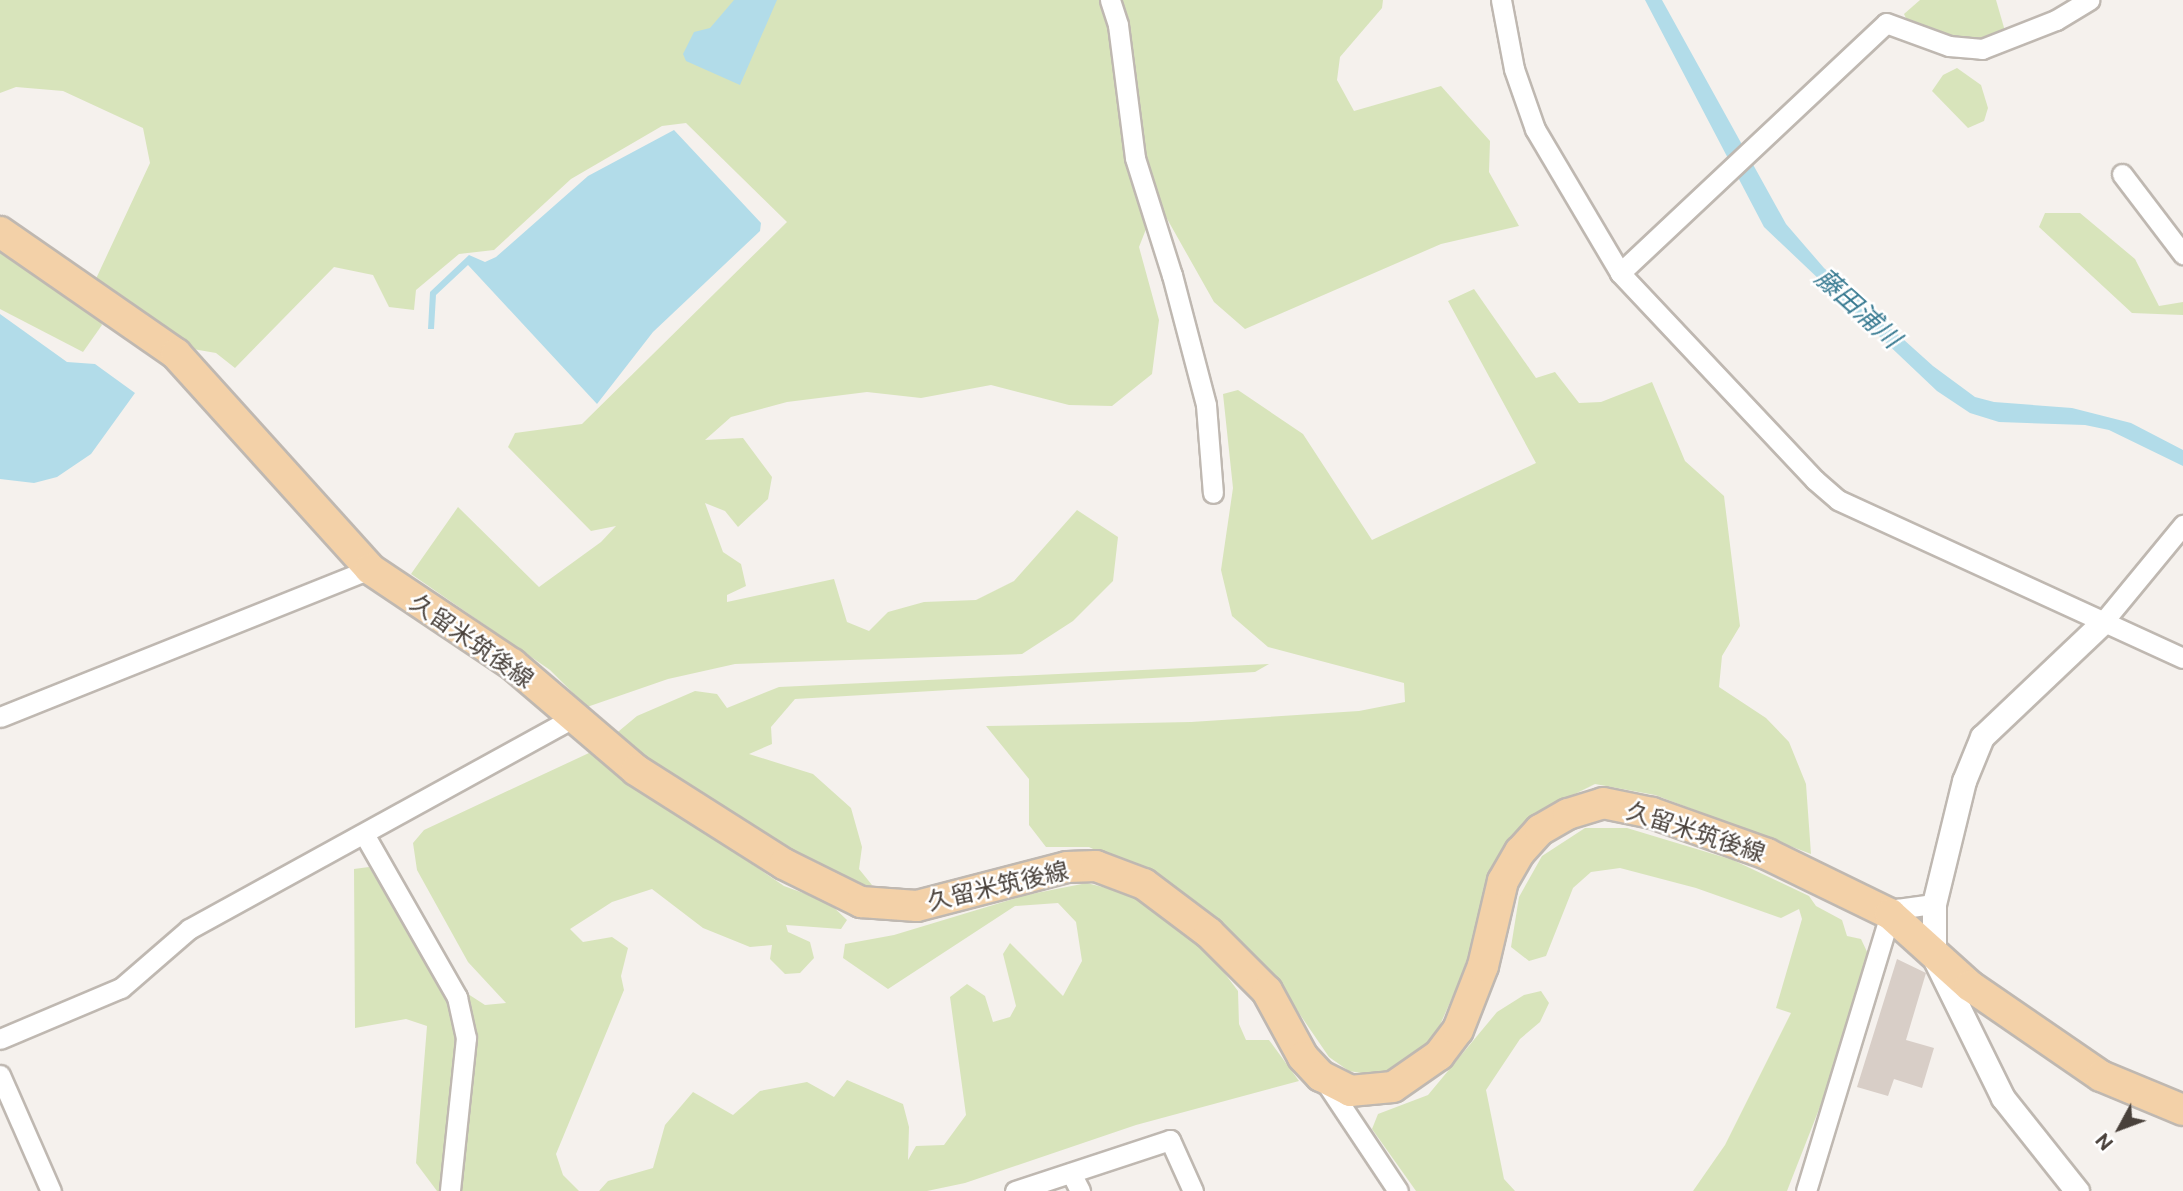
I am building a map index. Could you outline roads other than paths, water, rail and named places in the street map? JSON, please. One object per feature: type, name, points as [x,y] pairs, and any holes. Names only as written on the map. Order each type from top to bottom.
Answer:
[{"type":"main road","name":"久留米筑後線","points":[[0,232],[176,354],[370,569],[512,664],[573,719],[636,770],[761,850],[862,902],[917,906],[1067,867],[1096,866],[1144,884],[1209,933],[1267,991],[1303,1057],[1321,1076],[1350,1091],[1393,1087],[1439,1055],[1458,1030],[1483,966],[1503,881],[1520,852],[1541,830],[1568,814],[1603,803],[1652,813],[1767,854],[1890,914],[1934,958],[2101,1076],[2183,1110]]},
{"type":"street","points":[[1110,0],[1118,25],[1135,158],[1172,275],[1206,405],[1213,493]]},
{"type":"street","points":[[1501,0],[1514,69],[1535,129],[1620,273],[1709,372],[1838,500],[2183,658]]},
{"type":"street","points":[[1620,273],[1886,23],[1948,47],[1982,49],[2056,20],[2089,0]]},
{"type":"street","points":[[2122,174],[2183,254]]},
{"type":"street","points":[[2077,1191],[2003,1098],[1934,958],[1934,904],[1964,781],[1982,737],[2103,622],[2183,524]]},
{"type":"street","points":[[0,716],[370,569]]},
{"type":"street","points":[[0,1038],[121,988],[189,929],[573,719]]},
{"type":"street","points":[[364,834],[457,997],[466,1038],[450,1191]]},
{"type":"street","points":[[1806,1191],[1849,1062],[1890,914],[1897,909],[1934,904]]},
{"type":"street","points":[[0,1074],[51,1191]]},
{"type":"street","points":[[1321,1076],[1367,1151],[1398,1191]]},
{"type":"street","points":[[1015,1191],[1170,1140],[1193,1191]]},
{"type":"street","points":[[1071,1172],[1080,1191]]},
{"type":"water","points":[[734,0],[777,0],[740,85],[686,61],[683,54],[694,32],[710,28]]},
{"type":"water","name":"藤田浦川","points":[[1645,0],[1662,0],[1786,224],[1824,268],[1933,366],[1975,397],[1994,402],[2072,408],[2131,423],[2183,450],[2183,466],[2109,430],[2085,425],[1999,422],[1970,413],[1937,391],[1764,227]]},
{"type":"water","points":[[674,130],[761,223],[760,231],[653,332],[597,404],[468,265],[436,295],[434,329],[428,329],[430,292],[469,255],[485,262],[496,257],[588,176]]},
{"type":"water","points":[[0,314],[67,362],[95,364],[135,393],[91,454],[57,477],[34,483],[0,479]]}]
